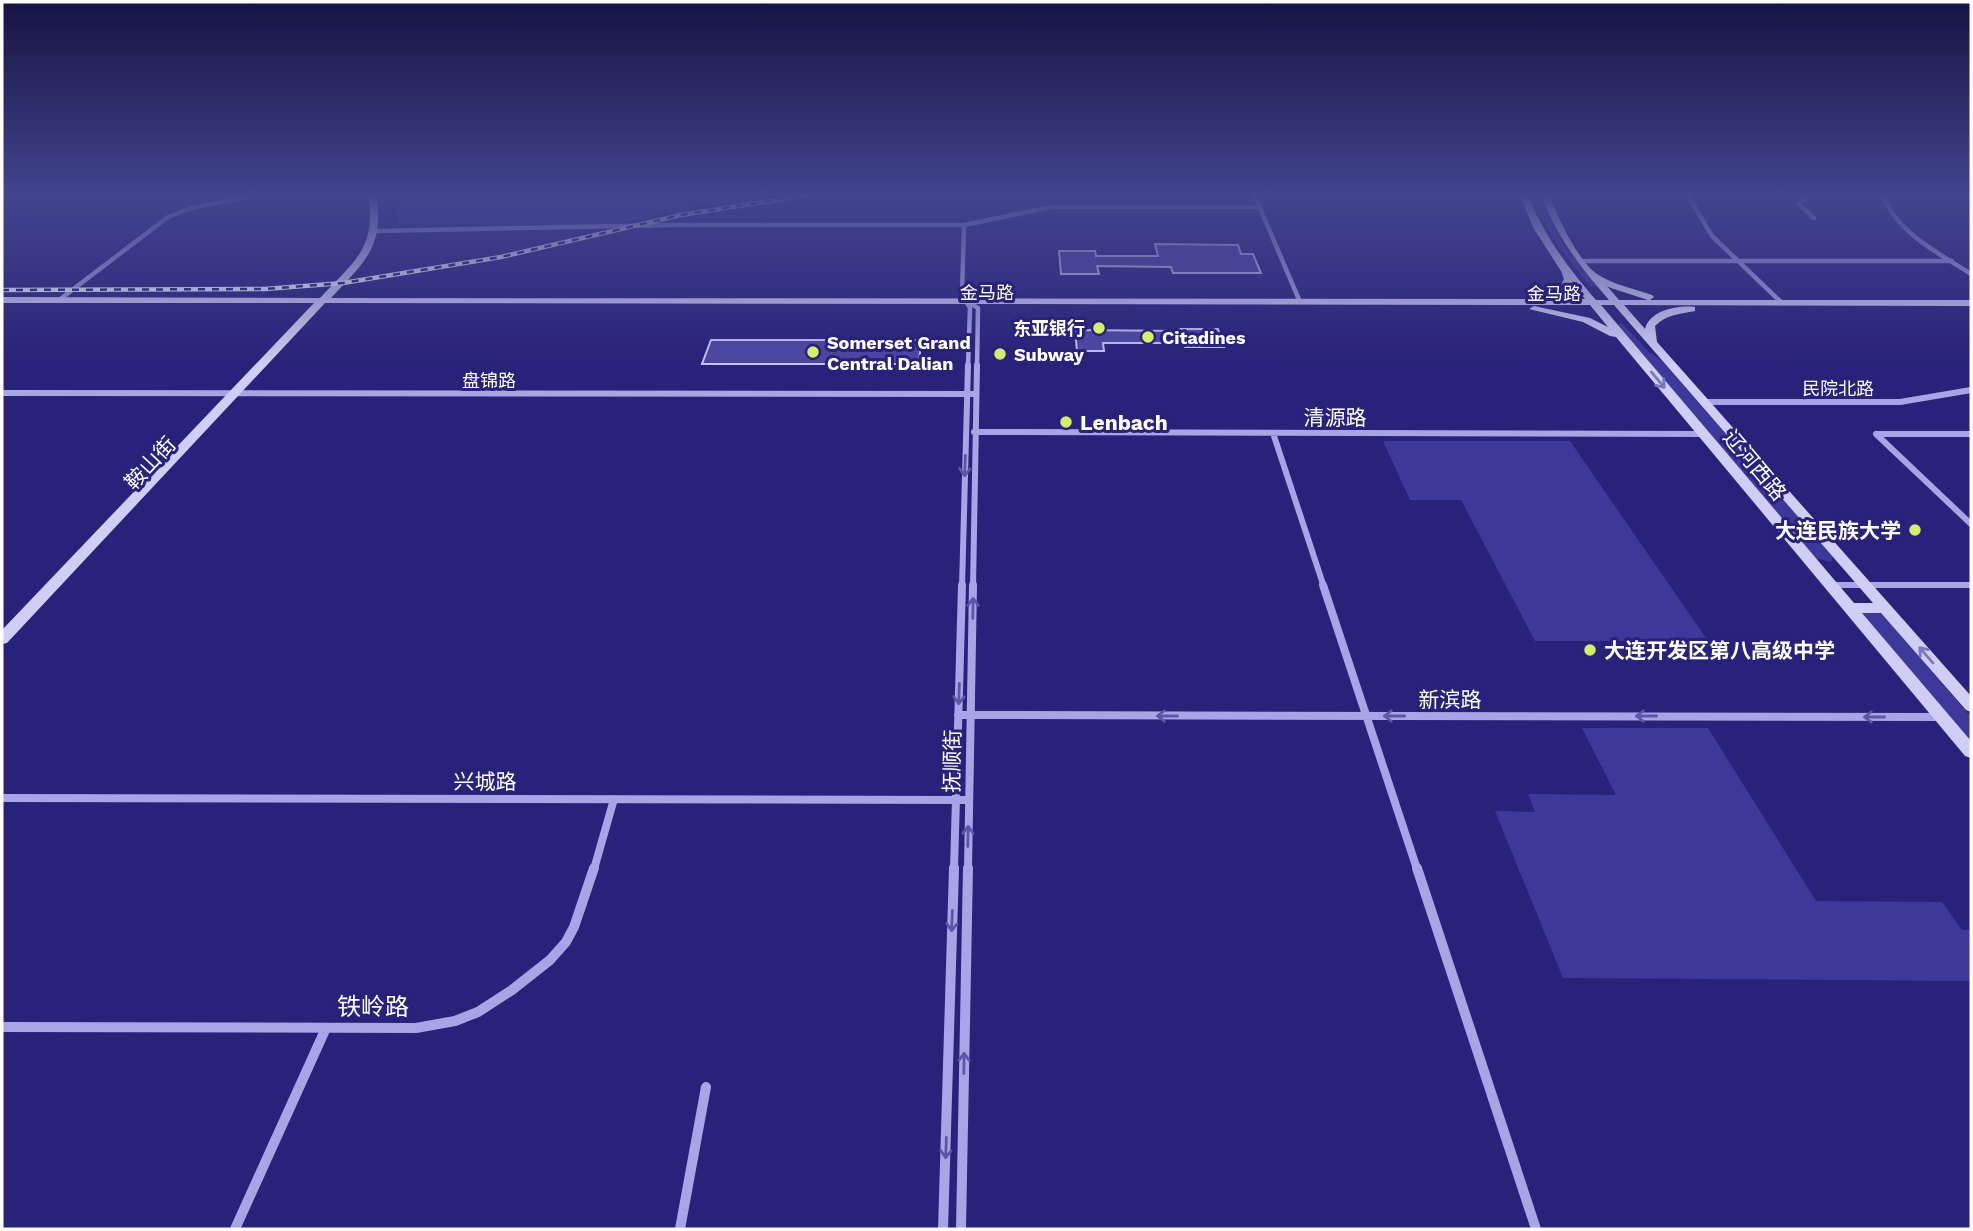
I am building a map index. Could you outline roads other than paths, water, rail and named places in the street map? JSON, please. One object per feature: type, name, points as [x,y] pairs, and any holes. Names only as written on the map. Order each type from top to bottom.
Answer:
[{"type":"main road","name":"鞍山街","points":[[2,651],[367,251]]},
{"type":"main road","name":"辽河西路","points":[[1553,251],[1566,271],[1971,752]]},
{"type":"main road","name":"辽河西路","points":[[1574,251],[1971,706]]},
{"type":"main road","points":[[1523,305],[1563,291],[1569,279],[1566,271]]},
{"type":"main road","points":[[1589,271],[1629,292],[1692,305]]},
{"type":"main road","points":[[1581,288],[1604,288]]},
{"type":"main road","name":"金马路","points":[[2,300],[320,305]]},
{"type":"main road","name":"金马路","points":[[971,306],[1300,302],[1523,305]]},
{"type":"main road","name":"金马路","points":[[1692,305],[1781,302],[1971,303]]},
{"type":"main road","points":[[1523,305],[1586,320],[1603,327],[1628,344]]},
{"type":"main road","name":"金马路","points":[[2,307],[1692,305],[1971,309]]},
{"type":"main road","points":[[1653,343],[1650,335],[1655,319],[1692,305]]},
{"type":"main road","name":"鞍山街","points":[[2,639],[237,394]]},
{"type":"main road","points":[[1812,563],[1846,563]]},
{"type":"main road","points":[[1850,608],[1885,608]]},
{"type":"street","points":[[59,300],[123,251]]},
{"type":"street","name":"抚顺街","points":[[943,1229],[958,715],[972,394],[971,306],[962,294],[963,251]]},
{"type":"street","points":[[1279,251],[1300,302]]},
{"type":"street","points":[[1726,251],[1781,302]]},
{"type":"street","points":[[1939,251],[1971,275]]},
{"type":"street","points":[[1580,261],[1952,261]]},
{"type":"street","name":"民院北路","points":[[1704,401],[1899,402],[1971,390]]},
{"type":"street","name":"盘锦路","points":[[2,393],[972,394]]},
{"type":"street","name":"抚顺街","points":[[961,1229],[971,715],[971,432]]},
{"type":"street","name":"清源路","points":[[971,432],[1703,434]]},
{"type":"street","points":[[1273,433],[1536,1229]]},
{"type":"street","points":[[1971,434],[1876,434],[1971,524]]},
{"type":"street","points":[[1831,585],[1971,585]]},
{"type":"street","name":"新滨路","points":[[958,715],[1942,717]]},
{"type":"street","name":"兴城路","points":[[2,798],[969,800]]},
{"type":"street","name":"铁岭路","points":[[2,1027],[416,1028],[446,1024],[479,1012],[551,960],[565,943],[576,921],[614,799]]},
{"type":"street","points":[[235,1229],[326,1028]]},
{"type":"street","points":[[680,1229],[706,1087]]},
{"type":"railway","points":[[2,290],[265,289],[343,283],[525,251]]},
{"type":"place","name":"东亚银行","points":[[1099,328]]},
{"type":"place","name":"Citadines","points":[[1148,337]]},
{"type":"place","name":"Somerset Grand Central Dalian","points":[[813,352]]},
{"type":"place","name":"Subway","points":[[1000,354]]},
{"type":"place","name":"Lenbach","points":[[1066,422]]},
{"type":"place","name":"大连民族大学","points":[[1915,530]]},
{"type":"place","name":"大连开发区第八高级中学","points":[[1590,650]]}]
